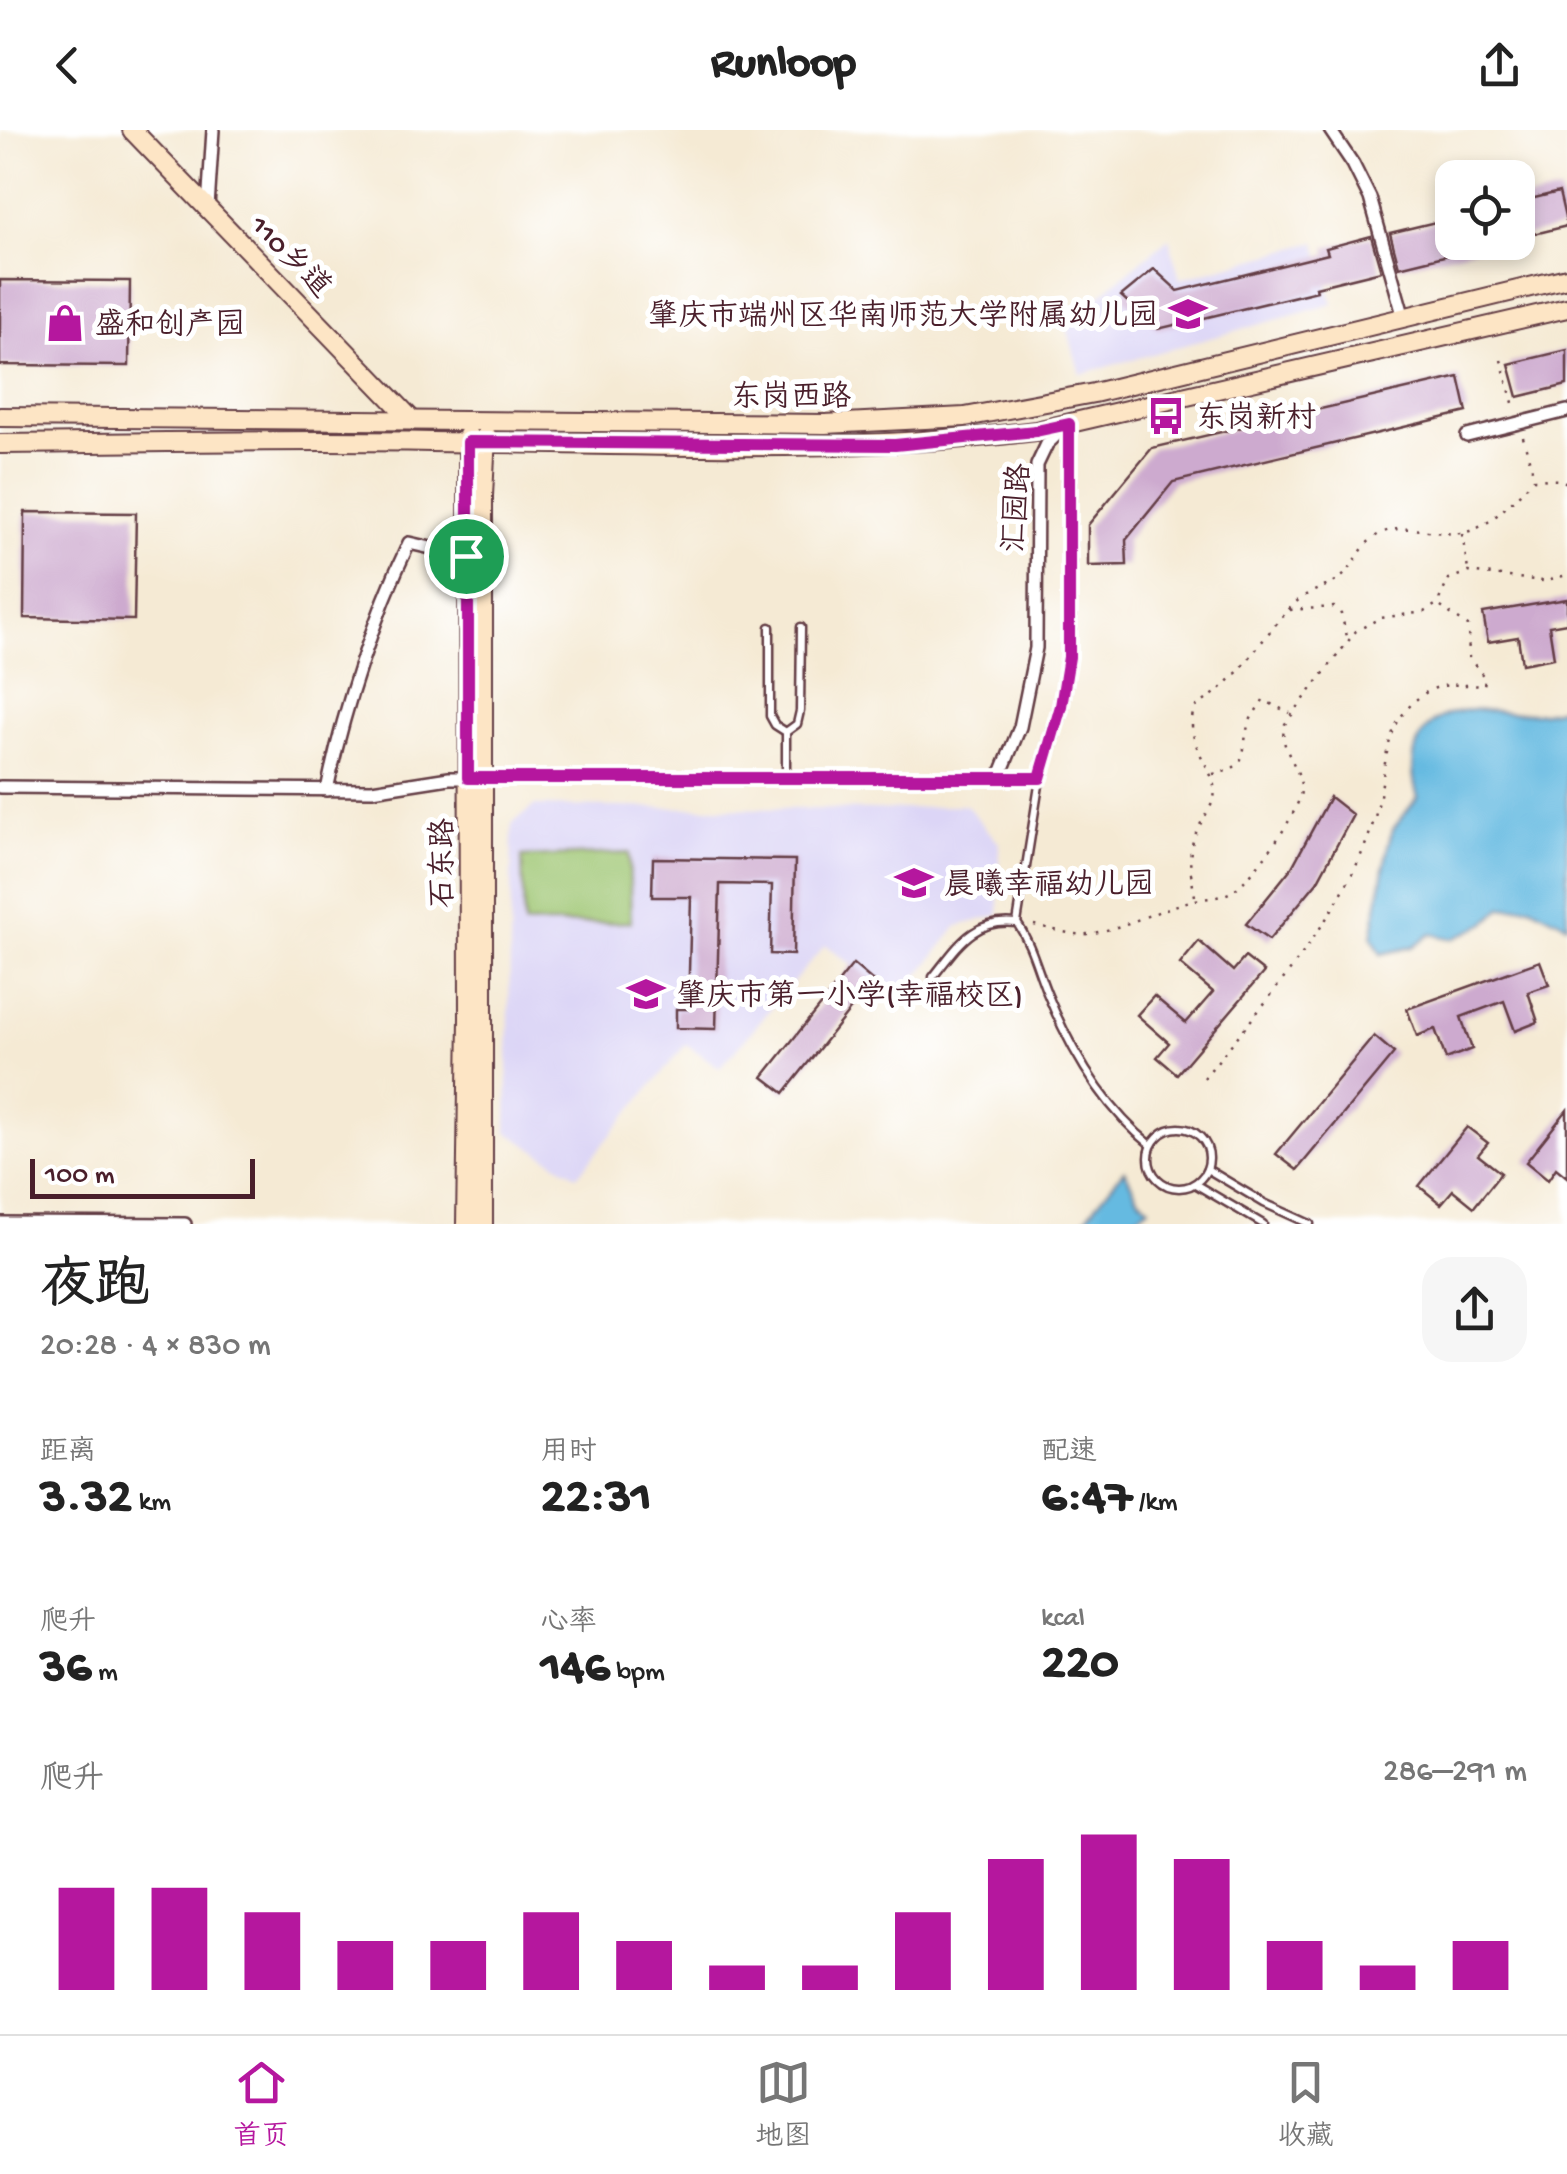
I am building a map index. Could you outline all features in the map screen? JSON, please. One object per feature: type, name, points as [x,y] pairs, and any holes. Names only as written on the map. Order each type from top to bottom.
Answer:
[{"type":"main road","name":"110乡道","points":[[132,130],[411,419]]},
{"type":"main road","name":"东岗西路","points":[[0,417],[825,424],[965,417],[1094,393],[1567,278]]},
{"type":"main road","name":"东岗西路","points":[[0,444],[895,445],[1036,431],[1567,308]]},
{"type":"main road","points":[[477,420],[477,442]]},
{"type":"main road","name":"石东路","points":[[477,442],[466,556],[476,778],[483,1224]]},
{"type":"main road","name":"石东路","points":[[466,1224],[483,496],[477,442]]},
{"type":"street","points":[[208,207],[213,130]]},
{"type":"street","points":[[1330,130],[1370,198],[1404,318]]},
{"type":"street","points":[[1467,436],[1567,411]]},
{"type":"street","name":"汇园路","points":[[999,778],[1020,726],[1036,648],[1037,464],[1047,444],[1069,424]]},
{"type":"street","name":"汇园路","points":[[1040,778],[1061,706],[1069,657],[1069,424]]},
{"type":"street","points":[[327,790],[335,750],[378,618],[409,543],[466,556]]},
{"type":"street","points":[[0,786],[372,790],[476,778],[1040,778]]},
{"type":"street","points":[[0,1223],[185,1224]]},
{"type":"lane","points":[[770,627],[770,716],[786,732]]},
{"type":"lane","points":[[786,732],[798,724],[800,711],[801,627]]},
{"type":"lane","points":[[786,732],[786,778]]},
{"type":"lane","points":[[1040,778],[1017,923],[1028,939],[1071,1044],[1106,1101],[1151,1145]]},
{"type":"lane","points":[[933,976],[968,933],[998,920],[1017,923]]},
{"type":"lane","points":[[1186,1128],[1204,1140],[1210,1159],[1207,1169],[1195,1184],[1176,1188],[1159,1181],[1149,1164],[1151,1145],[1166,1130],[1186,1128]]},
{"type":"lane","points":[[1207,1169],[1264,1203],[1310,1224]]},
{"type":"lane","points":[[1195,1184],[1262,1224]]},
{"type":"path","points":[[1502,360],[1534,479]]},
{"type":"path","points":[[1196,900],[1190,848],[1214,798],[1212,774],[1196,751],[1194,708],[1222,690],[1308,593],[1344,576],[1373,538],[1406,528],[1450,536],[1462,533],[1490,521],[1534,479],[1567,483]]},
{"type":"path","points":[[1462,533],[1468,572]]},
{"type":"path","points":[[1017,923],[1085,934],[1196,900],[1217,899],[1249,878],[1292,812],[1300,794],[1300,778],[1284,747],[1282,734],[1292,714],[1348,640],[1366,623],[1424,612],[1437,604],[1448,578],[1468,572],[1543,581],[1567,575]]},
{"type":"path","points":[[1204,1078],[1327,917],[1354,871],[1377,811],[1388,745],[1406,710],[1425,693],[1444,684],[1484,686],[1486,678],[1469,658],[1468,626],[1437,604]]},
{"type":"path","points":[[1289,610],[1334,607],[1341,614],[1348,640]]},
{"type":"path","points":[[1212,774],[1229,772],[1240,761],[1248,738],[1248,723],[1263,700],[1292,714]]},
{"type":"shaded area","name":"肇庆市端州区华南师范大学附属幼儿园","points":[[1169,238],[1180,279],[1316,242],[1333,304],[1080,374],[1066,323]]},
{"type":"shaded area","name":"肇庆市第一小学(幸福校区)","points":[[966,805],[999,843],[999,915],[958,926],[899,1000],[825,945],[720,1068],[686,1044],[577,1176],[507,1132],[512,824],[534,806],[887,810]]},
{"type":"green space","points":[[629,853],[631,922],[524,925],[522,857]]},
{"type":"water","points":[[1567,706],[1567,925],[1530,906],[1501,908],[1486,923],[1453,939],[1431,934],[1412,947],[1381,954],[1372,937],[1388,846],[1393,829],[1418,797],[1413,765],[1421,737],[1429,726],[1456,712],[1533,713]]},
{"type":"water","points":[[1124,1170],[1138,1197],[1149,1207],[1126,1224],[1081,1224]]},
{"type":"building","points":[[1559,192],[1567,226],[1535,234],[1535,198]]},
{"type":"building","points":[[1435,222],[1435,258],[1399,267],[1390,233]]},
{"type":"building","points":[[1371,236],[1381,271],[1316,287],[1317,291],[1158,329],[1121,296],[1154,269],[1178,291],[1328,254],[1326,248]]},
{"type":"building","name":"盛和创产园","points":[[0,280],[130,281],[129,366],[0,365]]},
{"type":"building","points":[[1567,350],[1567,385],[1518,397],[1509,364]]},
{"type":"building","points":[[1459,377],[1467,412],[1173,482],[1126,540],[1127,565],[1088,566],[1088,525],[1152,448]]},
{"type":"building","points":[[25,512],[136,513],[134,620],[24,618]]},
{"type":"building","points":[[1567,599],[1567,623],[1549,626],[1554,658],[1522,664],[1518,637],[1488,642],[1483,613]]},
{"type":"building","points":[[1330,797],[1353,815],[1317,882],[1269,940],[1246,924],[1292,867]]},
{"type":"building","points":[[653,858],[795,860],[793,955],[770,954],[772,885],[720,884],[716,1029],[676,1028],[676,1009],[688,1009],[691,897],[652,897]]},
{"type":"building","points":[[1199,941],[1233,971],[1245,957],[1264,972],[1177,1074],[1157,1057],[1169,1043],[1137,1015],[1154,996],[1186,1023],[1213,992],[1180,964]]},
{"type":"building","points":[[1540,961],[1549,985],[1528,992],[1538,1022],[1515,1031],[1504,1001],[1461,1017],[1472,1049],[1446,1059],[1435,1029],[1417,1036],[1407,1009]]},
{"type":"building","points":[[853,964],[873,981],[784,1093],[763,1077]]},
{"type":"building","points":[[1374,1036],[1394,1053],[1297,1170],[1276,1154]]},
{"type":"building","points":[[1567,1110],[1567,1177],[1556,1168],[1548,1180],[1526,1162]]},
{"type":"building","points":[[1467,1127],[1488,1143],[1478,1155],[1501,1173],[1474,1207],[1453,1190],[1441,1204],[1419,1186]]},
{"type":"place","name":"肇庆市端州区华南师范大学附属幼儿园","points":[[1188,314]]},
{"type":"place","name":"盛和创产园","points":[[65,323]]},
{"type":"place","name":"东岗新村","points":[[1166,416]]},
{"type":"place","name":"晨曦幸福幼儿园","points":[[914,883]]},
{"type":"place","name":"肇庆市第一小学(幸福校区)","points":[[646,994]]},
{"type":"route","points":[[1069,424],[1069,657],[1061,706],[1040,778],[468,778],[466,556],[468,442],[895,445],[963,440],[1069,424]]}]
